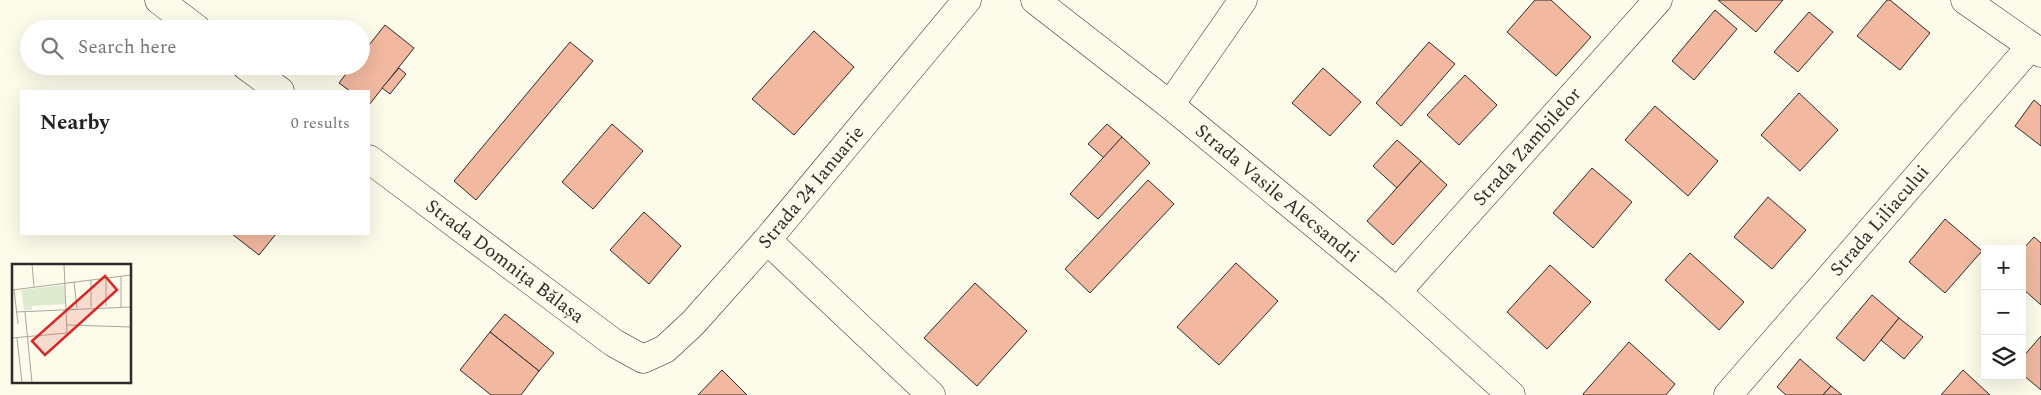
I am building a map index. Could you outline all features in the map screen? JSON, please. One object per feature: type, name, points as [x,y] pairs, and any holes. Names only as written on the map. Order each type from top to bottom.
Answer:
[{"type":"street","points":[[159,0],[185,20]]},
{"type":"street","name":"Strada 24 Ianuarie","points":[[643,359],[665,349],[693,322],[767,240],[967,0]]},
{"type":"street","name":"Strada Vasile Alecsandri","points":[[1035,0],[1170,104],[1397,292],[1511,395]]},
{"type":"street","points":[[1170,104],[1243,0]]},
{"type":"street","name":"Strada Zambilelor","points":[[1397,292],[1658,0]]},
{"type":"street","points":[[1965,0],[2036,50]]},
{"type":"street","name":"Strada Liliacului","points":[[1728,395],[2036,50]]},
{"type":"street","points":[[258,75],[279,90]]},
{"type":"street","name":"Strada Domnița Bălașa","points":[[370,159],[614,344],[643,359]]},
{"type":"street","points":[[767,240],[931,395]]},
{"type":"building","points":[[1535,0],[1551,0],[1591,37],[1556,76],[1507,32]]},
{"type":"building","points":[[1718,0],[1783,0],[1756,32]]},
{"type":"building","points":[[1887,0],[1890,0],[1930,33],[1900,70],[1857,36]]},
{"type":"building","points":[[1715,10],[1737,29],[1694,80],[1672,61]]},
{"type":"building","points":[[1809,12],[1833,32],[1798,72],[1774,52]]},
{"type":"building","points":[[385,25],[414,48],[370,104],[370,90],[349,90],[339,83],[345,75],[370,75],[370,44]]},
{"type":"building","points":[[814,31],[854,67],[794,135],[752,99]]},
{"type":"building","points":[[570,42],[593,61],[476,200],[454,181]]},
{"type":"building","points":[[1429,42],[1455,64],[1401,126],[1376,103]]},
{"type":"building","points":[[399,68],[406,74],[390,94],[382,88]]},
{"type":"building","points":[[1323,68],[1361,102],[1330,136],[1292,103]]},
{"type":"building","points":[[1465,75],[1497,105],[1459,145],[1427,115]]},
{"type":"building","points":[[1799,93],[1838,130],[1800,171],[1761,135]]},
{"type":"building","points":[[2034,100],[2041,106],[2041,146],[2015,126]]},
{"type":"building","points":[[1655,106],[1718,161],[1688,196],[1625,140]]},
{"type":"building","points":[[612,124],[643,151],[593,209],[562,182]]},
{"type":"building","points":[[1107,124],[1122,137],[1104,158],[1088,144]]},
{"type":"building","points":[[1122,137],[1150,163],[1098,219],[1070,194]]},
{"type":"building","points":[[1397,140],[1421,161],[1397,188],[1373,166]]},
{"type":"building","points":[[1421,161],[1447,185],[1393,245],[1367,221]]},
{"type":"building","points":[[1592,168],[1632,202],[1593,248],[1553,213]]},
{"type":"building","points":[[1148,180],[1174,204],[1090,293],[1065,269]]},
{"type":"building","points":[[1768,197],[1806,230],[1772,269],[1734,237]]},
{"type":"building","points":[[644,212],[681,246],[649,284],[610,250]]},
{"type":"building","points":[[1945,219],[1981,250],[1945,293],[1909,262]]},
{"type":"building","points":[[233,235],[275,235],[259,255]]},
{"type":"building","points":[[2034,237],[2041,243],[2041,305],[2026,292],[2026,246]]},
{"type":"building","points":[[1690,253],[1744,302],[1719,330],[1665,280]]},
{"type":"building","points":[[1236,263],[1278,301],[1219,365],[1177,327]]},
{"type":"building","points":[[1550,265],[1591,302],[1547,349],[1507,312]]},
{"type":"building","points":[[975,283],[1027,331],[977,386],[924,338]]},
{"type":"building","points":[[1872,295],[1899,318],[1864,361],[1836,338]]},
{"type":"building","points":[[505,314],[554,353],[539,371],[490,332]]},
{"type":"building","points":[[1899,318],[1923,337],[1904,359],[1881,340]]},
{"type":"building","points":[[490,332],[539,371],[521,395],[491,395],[460,370]]},
{"type":"building","points":[[2041,336],[2041,390],[2026,377],[2026,353]]},
{"type":"building","points":[[1629,342],[1675,384],[1666,395],[1584,395],[1583,394]]},
{"type":"building","points":[[1800,359],[1831,386],[1823,395],[1786,395],[1777,387]]},
{"type":"building","points":[[722,370],[747,395],[698,395]]},
{"type":"building","points":[[1963,370],[1990,395],[1941,395]]},
{"type":"building","points":[[1831,386],[1842,395],[1823,395]]}]
